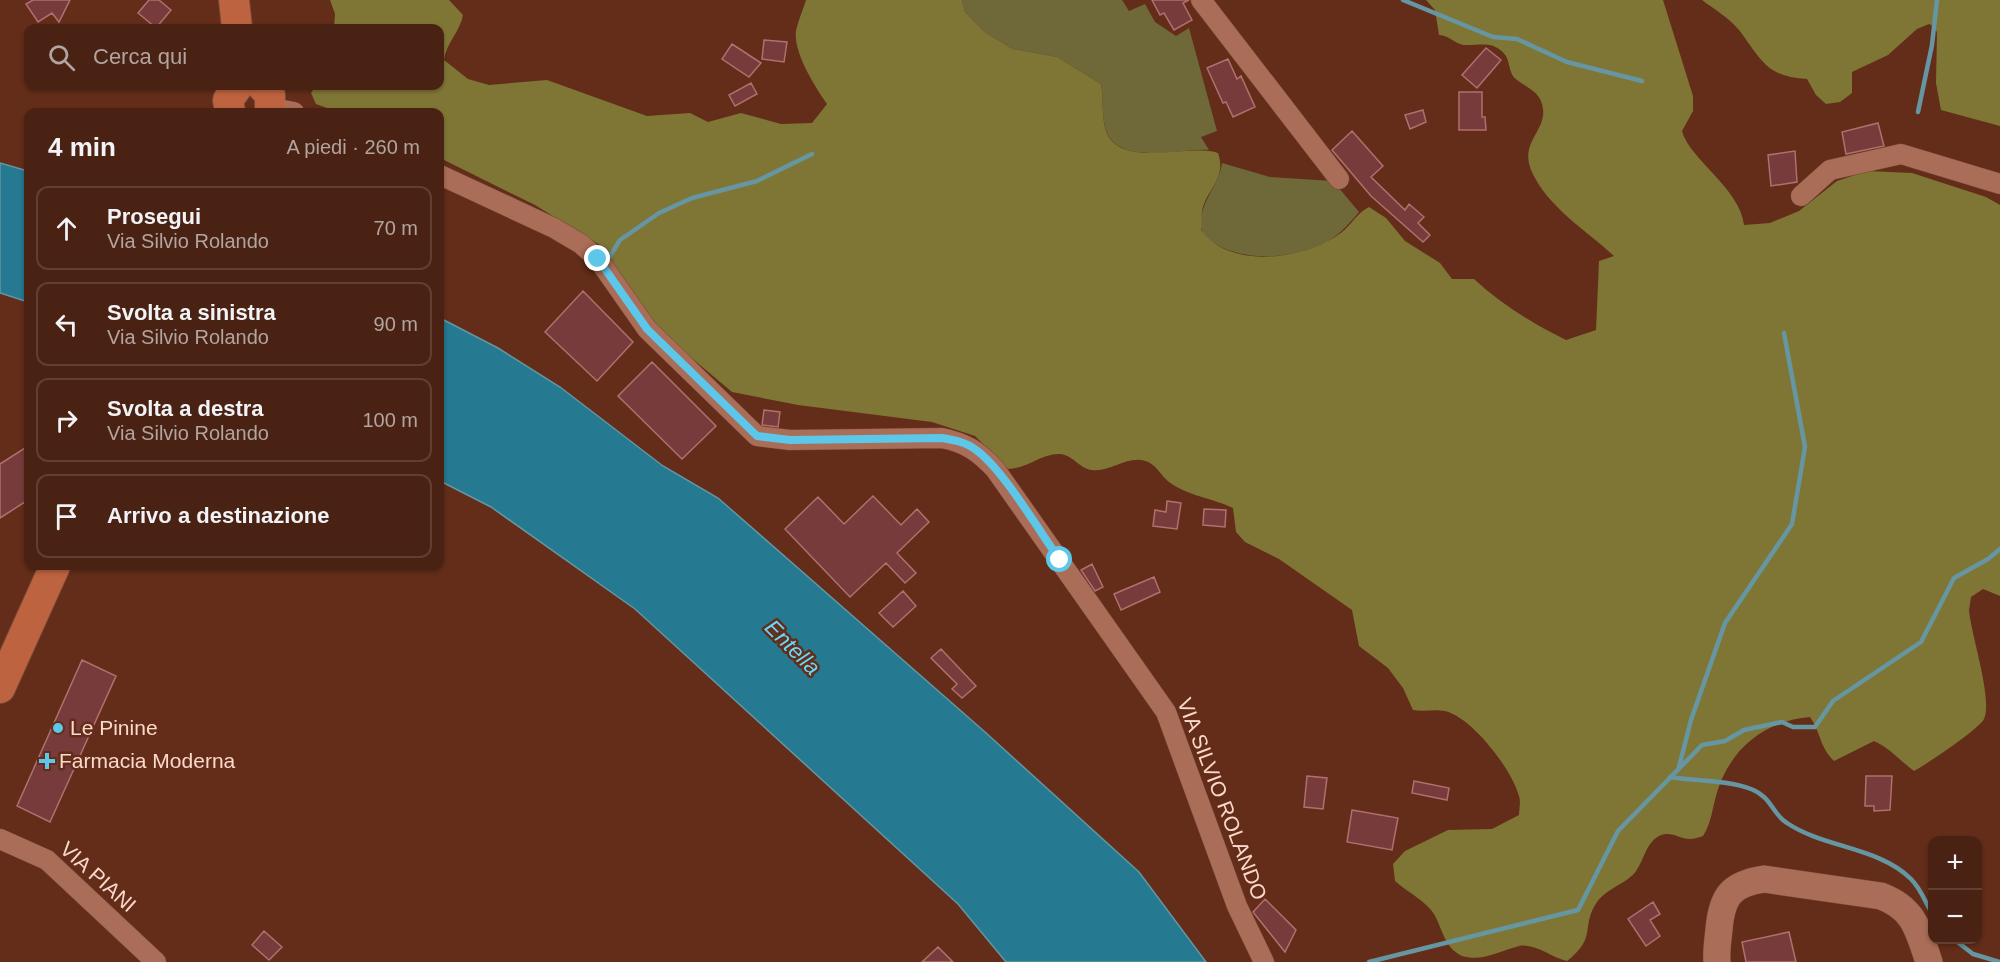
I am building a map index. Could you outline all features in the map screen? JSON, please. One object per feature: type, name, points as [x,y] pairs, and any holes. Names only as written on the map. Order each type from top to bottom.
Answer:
[{"type":"main road","points":[[234,0],[237,24]]},
{"type":"main road","points":[[229,108],[228,100],[235,90]]},
{"type":"main road","points":[[0,688],[52,570]]},
{"type":"street","points":[[1201,0],[1339,179]]},
{"type":"street","points":[[1801,196],[1830,170],[1901,154],[2000,184]]},
{"type":"street","name":"VIA SILVIO ROLANDO","points":[[444,177],[554,228],[581,244],[598,259],[647,329],[757,436],[790,440],[942,438],[961,442],[976,450],[995,469],[1166,712],[1237,906],[1264,962]]},
{"type":"street","name":"VIA PIANI","points":[[5,839],[47,860],[156,962]]},
{"type":"street","points":[[1717,962],[1720,909],[1726,897],[1744,882],[1764,879],[1881,896],[1891,900],[1904,907],[1916,925],[1929,962]]},
{"type":"shaded area","points":[[330,0],[449,0],[463,15],[447,48],[444,60],[444,24],[334,24],[335,14]]},
{"type":"shaded area","points":[[806,0],[962,0],[965,12],[986,33],[1013,49],[1057,57],[1101,84],[1104,125],[1114,143],[1125,149],[1140,152],[1205,151],[1218,153],[1220,170],[1204,203],[1201,230],[1214,243],[1230,251],[1249,256],[1270,257],[1290,254],[1310,249],[1327,241],[1342,232],[1369,207],[1386,218],[1405,241],[1440,263],[1452,279],[1474,279],[1518,313],[1566,340],[1596,330],[1599,261],[1614,256],[1557,207],[1531,170],[1528,160],[1529,152],[1543,117],[1540,99],[1514,78],[1506,56],[1496,47],[1486,44],[1464,45],[1439,35],[1435,10],[1426,0],[1663,0],[1693,96],[1693,111],[1682,131],[1694,152],[1734,199],[1744,225],[1770,223],[1799,211],[1837,181],[1867,171],[1912,173],[1986,197],[2000,205],[2000,596],[1983,589],[1971,597],[1969,610],[1984,682],[1986,710],[1984,719],[1963,738],[1914,771],[1874,741],[1834,761],[1810,717],[1777,725],[1750,741],[1729,765],[1703,836],[1686,839],[1663,834],[1655,839],[1632,875],[1597,902],[1592,911],[1586,938],[1576,953],[1567,961],[1525,946],[1484,957],[1462,956],[1451,948],[1431,909],[1395,881],[1393,864],[1405,851],[1448,830],[1492,829],[1519,815],[1520,798],[1515,785],[1490,746],[1467,724],[1445,711],[1413,710],[1403,688],[1388,668],[1359,646],[1352,610],[1279,559],[1245,542],[1236,532],[1233,508],[1176,487],[1146,461],[1129,461],[1105,469],[1092,470],[1065,455],[1053,454],[1022,467],[1008,469],[975,436],[932,422],[798,405],[732,392],[650,323],[603,247],[535,205],[444,160],[444,108],[327,108],[316,104],[311,93],[313,90],[444,90],[444,60],[468,79],[489,85],[547,80],[647,116],[690,113],[708,122],[741,113],[781,124],[812,123],[827,104],[806,69],[798,49],[796,31]]},
{"type":"shaded area","points":[[962,0],[1122,0],[1129,11],[1145,4],[1155,22],[1176,36],[1189,28],[1217,131],[1201,137],[1209,150],[1152,153],[1123,148],[1113,141],[1106,130],[1101,84],[1057,57],[1013,49],[986,33],[965,12]]},
{"type":"shaded area","points":[[1702,0],[2000,0],[2000,126],[1941,110],[1936,83],[1937,33],[1935,27],[1929,24],[1917,29],[1888,55],[1852,72],[1852,93],[1840,102],[1826,104],[1816,95],[1807,79],[1782,75],[1766,65],[1739,30]]},
{"type":"shaded area","points":[[1222,163],[1270,177],[1333,181],[1359,212],[1337,235],[1307,250],[1265,256],[1237,253],[1208,239],[1201,228],[1203,211]]},
{"type":"water","points":[[0,163],[24,170],[24,301],[0,293]]},
{"type":"water","name":"Entella","points":[[444,320],[498,348],[560,387],[663,466],[718,498],[985,732],[1139,872],[1206,962],[1006,962],[958,904],[635,609],[491,507],[444,483]]},
{"type":"building","points":[[33,0],[70,0],[59,22],[52,13],[38,22],[26,4]]},
{"type":"building","points":[[149,0],[159,0],[171,10],[159,24],[151,24],[138,13]]},
{"type":"building","points":[[1152,0],[1189,0],[1183,3],[1192,20],[1174,30],[1164,13],[1160,15]]},
{"type":"building","points":[[764,40],[787,42],[784,62],[762,59]]},
{"type":"building","points":[[732,44],[761,63],[749,77],[722,59]]},
{"type":"building","points":[[1486,48],[1501,60],[1477,88],[1462,75]]},
{"type":"building","points":[[1228,59],[1237,79],[1241,76],[1255,107],[1233,117],[1226,102],[1223,103],[1207,68]]},
{"type":"building","points":[[751,83],[757,94],[735,106],[729,95]]},
{"type":"building","points":[[1459,92],[1482,92],[1482,117],[1485,117],[1486,130],[1459,130]]},
{"type":"building","points":[[1423,110],[1426,122],[1410,129],[1405,115]]},
{"type":"building","points":[[1878,123],[1884,146],[1846,154],[1842,132]]},
{"type":"building","points":[[1352,131],[1383,166],[1371,177],[1405,210],[1409,204],[1424,217],[1418,223],[1430,235],[1423,242],[1371,196],[1332,150]]},
{"type":"building","points":[[1795,151],[1797,182],[1771,186],[1768,155]]},
{"type":"building","points":[[583,291],[633,342],[597,381],[545,332]]},
{"type":"building","points":[[652,362],[716,426],[682,459],[618,396]]},
{"type":"building","points":[[764,410],[780,412],[778,427],[762,425]]},
{"type":"building","points":[[24,449],[24,503],[0,518],[0,464]]},
{"type":"building","points":[[873,496],[901,525],[917,509],[929,522],[897,553],[916,573],[905,583],[886,563],[850,597],[785,529],[818,497],[844,524]]},
{"type":"building","points":[[1167,501],[1181,503],[1177,529],[1153,526],[1155,510],[1166,512]]},
{"type":"building","points":[[1204,509],[1226,510],[1225,527],[1203,525]]},
{"type":"building","points":[[1092,564],[1103,587],[1095,591],[1081,570]]},
{"type":"building","points":[[1154,577],[1160,592],[1121,610],[1114,594]]},
{"type":"building","points":[[903,591],[916,606],[893,627],[879,613]]},
{"type":"building","points":[[941,649],[976,686],[962,698],[952,689],[957,684],[931,658]]},
{"type":"building","points":[[82,660],[116,676],[50,822],[17,806]]},
{"type":"building","points":[[1307,776],[1327,778],[1323,809],[1304,807]]},
{"type":"building","points":[[1866,776],[1892,776],[1890,810],[1874,811],[1874,806],[1865,806]]},
{"type":"building","points":[[1414,781],[1449,788],[1447,800],[1412,793]]},
{"type":"building","points":[[1352,810],[1398,818],[1392,850],[1347,842]]},
{"type":"building","points":[[1265,899],[1296,930],[1285,952],[1253,912]]},
{"type":"building","points":[[1653,902],[1660,914],[1650,920],[1660,936],[1646,946],[1628,919]]},
{"type":"building","points":[[264,931],[282,947],[269,960],[252,945]]},
{"type":"building","points":[[1789,932],[1796,962],[1746,962],[1742,942]]},
{"type":"building","points":[[938,947],[953,962],[922,962]]},
{"type":"waterway","points":[[1403,0],[1493,37],[1517,39],[1567,62],[1642,81]]},
{"type":"waterway","points":[[1918,112],[1932,45],[1937,0]]},
{"type":"waterway","points":[[607,261],[620,240],[659,213],[692,198],[757,181],[812,154]]},
{"type":"waterway","points":[[1679,767],[1691,720],[1725,623],[1792,524],[1805,447],[1784,333]]},
{"type":"waterway","points":[[1369,962],[1578,910],[1618,831],[1702,745],[1725,741],[1744,730],[1782,722],[1793,727],[1815,727],[1833,701],[1921,642],[1954,578],[1988,559],[2000,549]]},
{"type":"waterway","points":[[1670,777],[1732,784],[1758,792],[1787,823],[1817,838],[1867,854],[1898,868],[1911,879],[1928,906]]},
{"type":"waterway","points":[[1960,944],[1973,954],[2000,962]]},
{"type":"place","name":"Le Pinine","points":[[58,728]]},
{"type":"place","name":"Farmacia Moderna","points":[[47,761]]},
{"type":"route","points":[[598,259],[647,329],[709,392],[757,436],[774,440],[942,438],[961,442],[976,450],[995,469],[1060,560]]}]
